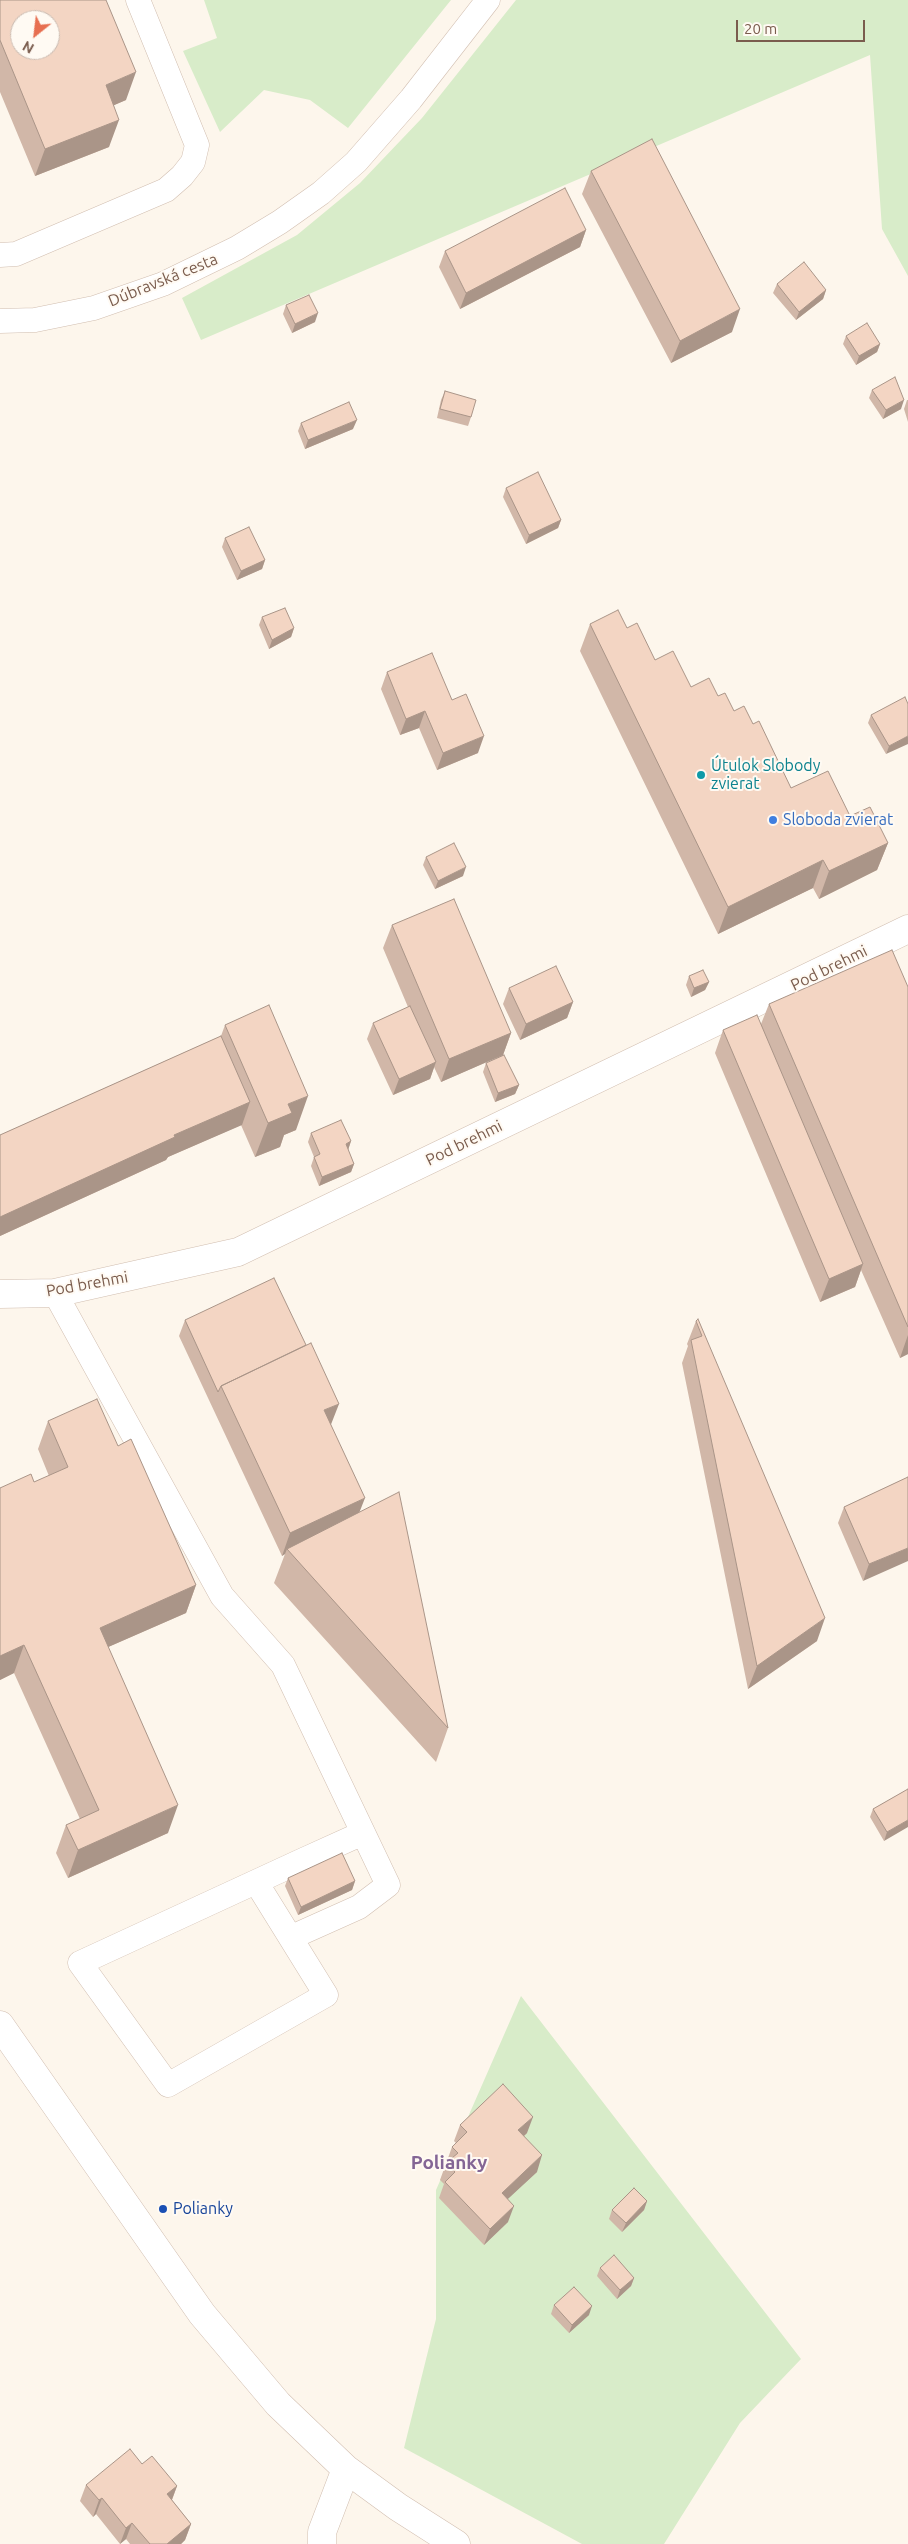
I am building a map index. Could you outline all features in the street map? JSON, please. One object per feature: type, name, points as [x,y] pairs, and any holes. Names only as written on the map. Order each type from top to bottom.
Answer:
[{"type":"street","name":"Pod brehmi","points":[[0,1294],[55,1293],[238,1252],[908,929]]},
{"type":"street","points":[[0,2025],[202,2314],[278,2404],[346,2469],[398,2507],[456,2544]]},
{"type":"street","points":[[322,2544],[322,2532],[346,2469]]},
{"type":"lane","points":[[0,255],[16,254],[166,190],[182,176],[193,162],[197,145],[138,0]]},
{"type":"lane","name":"Dúbravská cesta","points":[[0,321],[35,320],[94,308],[162,284],[237,248],[321,193],[356,162],[411,99],[488,0]]},
{"type":"lane","points":[[55,1293],[222,1596],[283,1665],[388,1885],[359,1907],[292,1937]]},
{"type":"lane","points":[[256,1882],[326,1994],[168,2085],[80,1963],[256,1882],[363,1833]]},
{"type":"green space","points":[[204,0],[451,0],[348,128],[310,100],[264,90],[220,132],[183,51],[217,38]]},
{"type":"green space","points":[[516,0],[908,0],[908,276],[882,229],[870,55],[201,340],[182,298],[297,235],[360,183],[422,118]]},
{"type":"green space","points":[[521,1996],[801,2359],[740,2423],[664,2544],[582,2544],[404,2448],[436,2319],[436,2190]]},
{"type":"building","points":[[0,0],[106,0],[136,72],[106,85],[119,120],[45,149],[0,40]]},
{"type":"building","points":[[652,139],[740,309],[680,341],[591,171]]},
{"type":"building","points":[[565,188],[586,230],[466,293],[445,251]]},
{"type":"building","points":[[804,262],[826,290],[799,312],[777,284]]},
{"type":"building","points":[[309,295],[318,313],[295,324],[286,305]]},
{"type":"building","points":[[867,323],[880,344],[859,356],[846,336]]},
{"type":"building","points":[[895,377],[904,400],[886,410],[872,390]]},
{"type":"building","points":[[445,391],[476,400],[471,417],[440,409]]},
{"type":"building","points":[[349,402],[357,420],[308,440],[301,423]]},
{"type":"building","points":[[538,472],[561,520],[529,535],[506,488]]},
{"type":"building","points":[[249,527],[265,560],[241,571],[225,538]]},
{"type":"building","points":[[285,608],[294,628],[272,640],[262,617]]},
{"type":"building","name":"Útulok Slobody zvierat","points":[[618,610],[627,628],[637,623],[655,660],[673,651],[691,687],[709,678],[718,696],[725,693],[734,711],[744,706],[753,724],[759,721],[791,788],[828,771],[850,816],[870,807],[888,843],[829,871],[823,860],[728,907],[590,624]]},
{"type":"building","points":[[432,653],[452,700],[466,694],[484,736],[443,753],[425,711],[406,719],[387,672]]},
{"type":"building","points":[[905,697],[908,704],[908,736],[889,746],[871,715]]},
{"type":"building","points":[[454,843],[466,867],[438,881],[426,857]]},
{"type":"building","points":[[454,899],[511,1033],[449,1059],[392,925]]},
{"type":"building","points":[[892,950],[908,987],[908,1327],[769,1004]]},
{"type":"building","points":[[556,966],[573,1002],[526,1024],[509,988]]},
{"type":"building","points":[[703,970],[709,982],[694,988],[689,976]]},
{"type":"building","points":[[269,1005],[308,1096],[288,1104],[292,1113],[268,1123],[225,1025]]},
{"type":"building","points":[[410,1006],[436,1062],[399,1079],[373,1023]]},
{"type":"building","points":[[757,1015],[863,1264],[829,1279],[723,1030]]},
{"type":"building","points":[[221,1036],[250,1102],[174,1135],[175,1137],[0,1217],[0,1135]]},
{"type":"building","points":[[504,1055],[519,1085],[498,1093],[486,1063]]},
{"type":"building","points":[[341,1120],[351,1141],[346,1144],[354,1164],[322,1177],[314,1157],[320,1154],[311,1133]]},
{"type":"building","points":[[274,1278],[306,1345],[221,1386],[218,1392],[185,1320]]},
{"type":"building","points":[[698,1319],[825,1618],[757,1666],[691,1340],[702,1336],[696,1321]]},
{"type":"building","points":[[311,1343],[339,1404],[324,1410],[365,1498],[290,1533],[221,1386]]},
{"type":"building","points":[[97,1399],[118,1446],[131,1439],[196,1585],[100,1628],[178,1805],[78,1850],[66,1825],[99,1810],[24,1645],[0,1656],[0,1488],[31,1474],[34,1482],[68,1467],[48,1421]]},
{"type":"building","points":[[908,1477],[908,1548],[869,1564],[844,1507]]},
{"type":"building","points":[[399,1492],[448,1728],[287,1549]]},
{"type":"building","points":[[908,1789],[908,1820],[887,1832],[873,1809]]},
{"type":"building","points":[[342,1853],[355,1881],[301,1907],[288,1878]]},
{"type":"building","points":[[503,2084],[533,2117],[518,2130],[542,2155],[502,2193],[514,2206],[490,2229],[445,2182],[455,2172],[446,2163],[458,2153],[452,2147],[467,2132],[460,2125]]},
{"type":"building","points":[[634,2188],[647,2201],[626,2223],[612,2210]]},
{"type":"building","points":[[614,2255],[634,2278],[620,2290],[600,2268]]},
{"type":"building","points":[[574,2287],[592,2306],[572,2325],[554,2305]]},
{"type":"building","points":[[130,2449],[142,2464],[152,2456],[177,2486],[167,2494],[191,2524],[167,2544],[150,2544],[132,2523],[126,2528],[102,2498],[99,2500],[86,2485]]},
{"type":"place","name":"Útulok Slobody zvierat","points":[[701,775]]},
{"type":"place","name":"Sloboda zvierat","points":[[773,820]]},
{"type":"place","name":"Polianky","points":[[163,2209]]},
{"type":"district","name":"Polianky","points":[[449,2163]]}]
